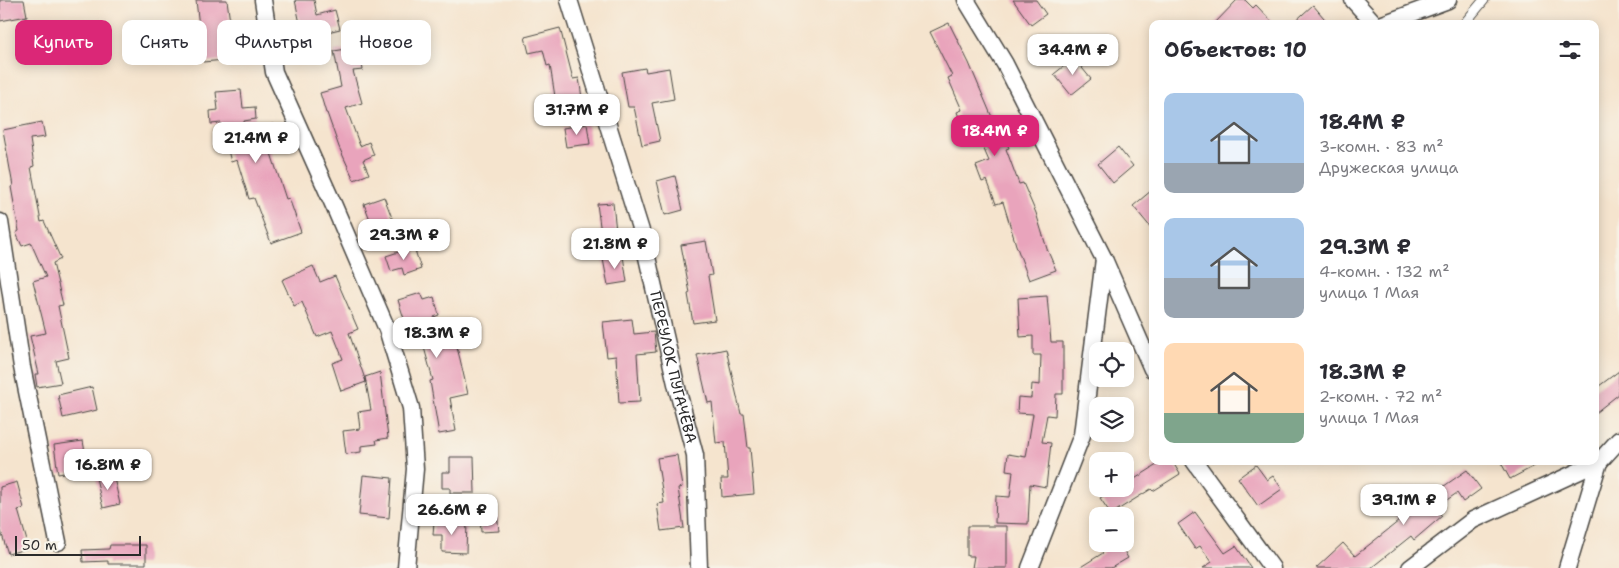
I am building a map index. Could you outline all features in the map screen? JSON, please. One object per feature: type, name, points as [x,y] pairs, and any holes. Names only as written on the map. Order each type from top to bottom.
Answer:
[{"type":"street","points":[[263,0],[274,72],[387,329],[411,408],[416,468],[406,568]]},
{"type":"street","name":"ПЕРЕУЛОК ПУГАЧЁВА","points":[[569,0],[641,231],[677,388],[695,455],[699,568]]},
{"type":"street","points":[[966,0],[1005,64],[1104,259],[1149,362]]},
{"type":"street","points":[[1353,0],[1371,20]]},
{"type":"street","points":[[1394,20],[1448,0]]},
{"type":"street","points":[[0,222],[22,367],[58,542]]},
{"type":"street","points":[[1030,568],[1082,434],[1104,259]]},
{"type":"street","points":[[1599,462],[1619,440]]},
{"type":"street","points":[[1197,465],[1272,568]]},
{"type":"street","points":[[1410,568],[1474,520],[1593,465]]},
{"type":"street","points":[[1567,568],[1598,465]]},
{"type":"lane","points":[[1467,20],[1484,0]]},
{"type":"building","points":[[0,0],[24,0],[27,16],[0,21]]},
{"type":"building","points":[[196,0],[227,0],[230,20],[217,20],[217,61],[207,62],[207,20],[198,20]]},
{"type":"building","points":[[295,0],[314,0],[317,15],[335,10],[340,29],[331,31],[331,20],[299,20]]},
{"type":"building","points":[[1013,0],[1036,0],[1046,14],[1031,25]]},
{"type":"building","points":[[1237,0],[1245,0],[1253,8],[1256,5],[1270,20],[1218,20]]},
{"type":"building","points":[[1313,5],[1326,20],[1296,20]]},
{"type":"building","points":[[949,23],[969,63],[997,129],[1000,128],[1009,148],[1006,149],[1019,184],[1023,183],[1036,213],[1047,249],[1056,270],[1029,280],[1003,202],[996,204],[987,180],[982,182],[976,166],[989,161],[973,124],[963,128],[957,112],[962,110],[948,78],[952,76],[930,32]]},
{"type":"building","points":[[560,28],[573,79],[579,78],[582,98],[556,103],[550,65],[547,66],[543,50],[529,53],[525,37]]},
{"type":"building","points":[[341,50],[341,65],[362,65],[363,70],[353,71],[362,103],[346,108],[360,146],[369,142],[374,155],[363,160],[369,174],[354,180],[339,147],[320,93],[341,87],[334,51]]},
{"type":"building","points":[[1074,58],[1091,79],[1071,95],[1054,74]]},
{"type":"building","points":[[645,68],[646,72],[669,68],[674,99],[652,103],[660,141],[642,145],[634,107],[628,107],[622,72]]},
{"type":"building","points":[[241,90],[243,108],[255,107],[256,119],[244,121],[245,131],[273,124],[276,138],[267,141],[286,199],[289,198],[301,232],[271,243],[254,198],[249,199],[237,160],[231,162],[221,123],[211,124],[210,111],[218,110],[216,92]]},
{"type":"building","points":[[42,122],[45,137],[30,139],[34,166],[31,167],[41,222],[44,221],[61,259],[53,263],[63,305],[58,306],[69,358],[56,361],[61,383],[37,387],[35,374],[39,374],[30,336],[46,333],[33,281],[46,277],[31,243],[22,246],[16,233],[19,231],[3,130]]},
{"type":"building","points":[[587,124],[590,144],[566,147],[563,128]]},
{"type":"building","points":[[1118,147],[1133,166],[1113,183],[1098,164]]},
{"type":"building","points":[[675,176],[683,210],[665,215],[657,181]]},
{"type":"building","points":[[1149,193],[1149,225],[1133,206]]},
{"type":"building","points":[[384,197],[394,223],[374,230],[364,204]]},
{"type":"building","points":[[613,203],[616,231],[601,233],[597,204]]},
{"type":"building","points":[[706,241],[712,275],[708,276],[715,320],[693,323],[688,294],[690,293],[681,245]]},
{"type":"building","points":[[414,247],[421,269],[404,275],[402,268],[391,271],[386,256]]},
{"type":"building","points":[[623,256],[627,282],[608,285],[603,259]]},
{"type":"building","points":[[313,266],[320,282],[335,276],[358,329],[349,333],[366,382],[341,391],[332,363],[343,359],[332,331],[317,337],[302,302],[294,306],[282,280]]},
{"type":"building","points":[[421,293],[424,300],[434,297],[439,315],[434,317],[443,348],[456,344],[460,359],[468,394],[450,398],[456,431],[439,434],[430,381],[433,380],[417,322],[406,325],[398,300]]},
{"type":"building","points":[[1047,296],[1051,342],[1063,342],[1063,394],[1056,394],[1055,416],[1047,415],[1042,442],[1051,443],[1046,487],[1030,484],[1028,524],[995,523],[996,496],[1010,497],[1013,471],[1006,470],[1008,454],[1026,457],[1033,414],[1017,413],[1018,397],[1031,398],[1032,384],[1040,385],[1041,355],[1033,355],[1033,336],[1020,337],[1018,298]]},
{"type":"building","points":[[632,319],[634,334],[654,332],[656,352],[637,354],[640,402],[619,403],[616,356],[607,357],[603,322]]},
{"type":"building","points":[[726,349],[741,414],[744,414],[748,448],[750,448],[754,494],[722,497],[721,479],[728,479],[725,442],[716,443],[712,402],[708,403],[697,355]]},
{"type":"building","points":[[1619,371],[1619,394],[1599,410],[1599,386]]},
{"type":"building","points":[[380,372],[388,438],[376,440],[377,444],[361,446],[361,452],[346,454],[343,431],[360,429],[358,412],[371,410],[365,377]]},
{"type":"building","points":[[92,387],[97,410],[63,418],[58,395]]},
{"type":"building","points":[[83,441],[88,469],[58,474],[54,445]]},
{"type":"building","points":[[677,455],[682,487],[678,488],[684,528],[661,531],[657,504],[664,503],[657,458]]},
{"type":"building","points":[[450,457],[474,457],[475,493],[450,493],[450,488],[442,488],[442,472],[450,472]]},
{"type":"building","points":[[1157,465],[1174,465],[1180,474],[1122,507],[1106,507],[1100,498],[1134,497],[1134,479]]},
{"type":"building","points":[[1256,465],[1267,480],[1273,476],[1282,489],[1258,506],[1238,478]]},
{"type":"building","points":[[1502,465],[1536,465],[1510,479]]},
{"type":"building","points":[[1467,470],[1481,489],[1463,502],[1457,493],[1435,508],[1442,516],[1414,540],[1411,536],[1371,568],[1316,568],[1343,543],[1355,556],[1399,521],[1394,515],[1422,492],[1427,498]]},
{"type":"building","points":[[113,474],[120,504],[103,508],[96,478]]},
{"type":"building","points":[[363,475],[392,478],[389,518],[359,515]]},
{"type":"building","points":[[17,482],[24,508],[18,510],[29,548],[8,554],[0,528],[0,487]]},
{"type":"building","points":[[1195,512],[1225,553],[1236,546],[1251,568],[1203,568],[1212,562],[1200,546],[1195,549],[1178,524]]},
{"type":"building","points":[[497,513],[499,531],[481,532],[480,514]]},
{"type":"building","points":[[434,521],[467,522],[466,553],[442,552],[442,535],[433,535]]},
{"type":"building","points":[[967,526],[1007,526],[1007,568],[972,568],[974,556],[967,556]]},
{"type":"building","points":[[110,545],[146,545],[146,564],[108,564],[108,561],[83,562],[82,550],[109,549]]},
{"type":"building","points":[[1125,552],[1128,558],[1111,568],[1079,568],[1103,553]]}]
